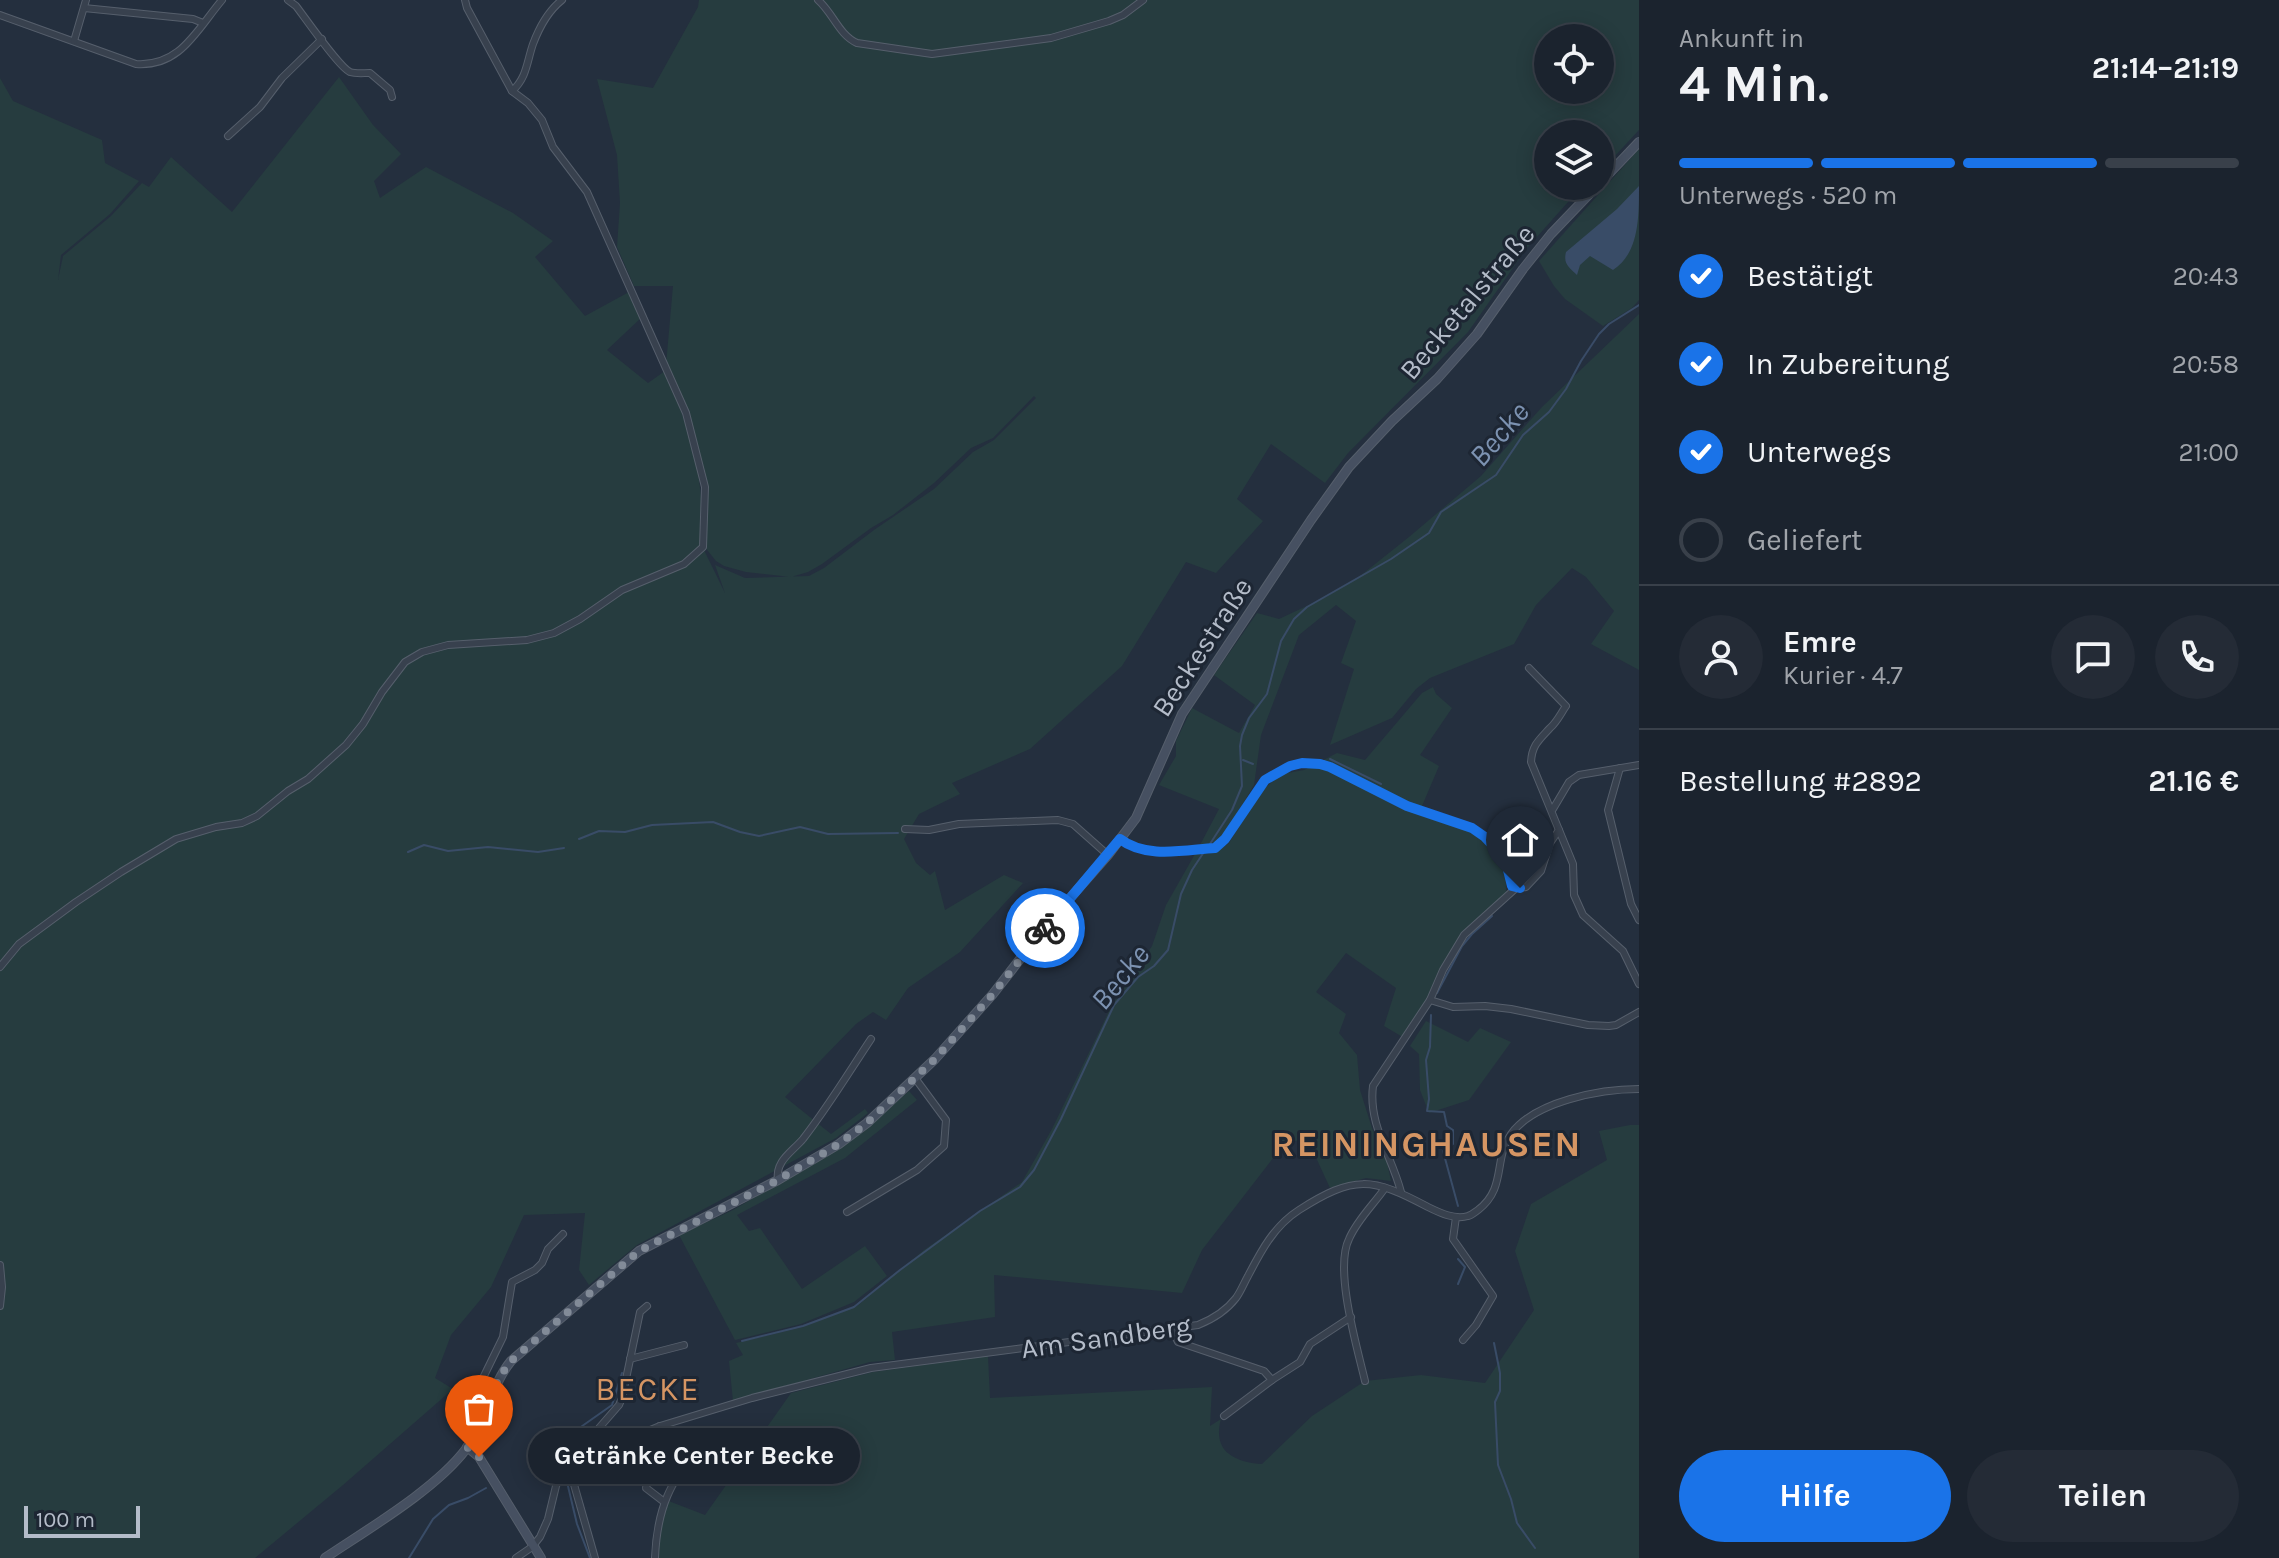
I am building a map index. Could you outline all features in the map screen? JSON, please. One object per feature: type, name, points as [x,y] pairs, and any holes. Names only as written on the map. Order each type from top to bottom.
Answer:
[{"type":"main road","name":"Becketalstraße","points":[[1614,168],[1639,142]]},
{"type":"main road","name":"Becketalstraße","points":[[1311,520],[1349,467],[1477,334],[1523,269],[1584,200]]},
{"type":"main road","name":"Beckestraße","points":[[493,1391],[511,1361],[639,1251],[778,1180],[848,1137],[915,1078],[993,994],[1136,818],[1182,714],[1311,520]]},
{"type":"main road","points":[[325,1558],[450,1468],[478,1428],[493,1391]]},
{"type":"main road","points":[[467,1447],[479,1457],[541,1558]]},
{"type":"street","points":[[74,41],[86,0]]},
{"type":"street","points":[[0,15],[136,64],[152,65],[178,53],[222,0]]},
{"type":"street","points":[[288,0],[347,71],[370,73],[390,90],[392,97]]},
{"type":"street","points":[[0,967],[19,944],[121,872],[176,839],[242,823],[257,816],[308,779],[346,745],[405,662],[422,652],[448,645],[527,640],[554,633],[622,590],[684,564],[703,547],[705,487],[686,413],[587,192],[553,147],[542,120],[528,103],[512,91],[465,0]]},
{"type":"street","points":[[512,91],[524,77],[533,44],[550,10],[562,0]]},
{"type":"street","points":[[818,0],[850,40],[932,54],[1051,38],[1123,15],[1143,0]]},
{"type":"street","points":[[84,8],[193,19],[203,23]]},
{"type":"street","points":[[228,136],[260,107],[282,78],[322,39]]},
{"type":"street","points":[[1529,668],[1566,706],[1552,727],[1537,740],[1531,762],[1573,864],[1574,895],[1583,915],[1623,951],[1639,984]]},
{"type":"street","points":[[1120,839],[1129,846],[1149,851],[1212,849],[1225,839],[1265,780],[1290,766],[1320,764],[1407,806],[1472,828],[1501,854],[1512,886],[1516,888]]},
{"type":"street","points":[[1552,810],[1569,782],[1579,775],[1639,765]]},
{"type":"street","points":[[1620,768],[1608,810],[1631,904],[1639,920]]},
{"type":"street","points":[[905,829],[929,830],[959,824],[1058,820],[1073,824],[1108,855]]},
{"type":"street","points":[[1401,1192],[1377,1130],[1373,1086],[1430,1000],[1464,935],[1516,888],[1526,887],[1541,871],[1550,843],[1559,830]]},
{"type":"street","points":[[1430,1000],[1453,1007],[1511,1009],[1588,1025],[1616,1025],[1639,1012]]},
{"type":"street","points":[[778,1180],[776,1170],[821,1115],[871,1039]]},
{"type":"street","points":[[847,1212],[917,1170],[944,1146],[946,1120],[915,1078]]},
{"type":"street","points":[[1463,1340],[1493,1296],[1453,1239],[1456,1217],[1470,1216],[1490,1200],[1506,1142],[1513,1131],[1536,1112],[1575,1098],[1619,1089],[1639,1089]]},
{"type":"street","name":"Am Sandberg","points":[[569,1467],[580,1459],[660,1426],[752,1398],[871,1368],[1198,1325],[1217,1317],[1237,1297],[1268,1238],[1296,1212],[1331,1192],[1363,1182],[1401,1192],[1436,1211],[1456,1217]]},
{"type":"street","points":[[1365,1381],[1344,1275],[1346,1248],[1357,1225],[1385,1188]]},
{"type":"street","points":[[493,1391],[481,1382],[503,1337],[512,1282],[535,1270],[548,1249],[563,1234]]},
{"type":"street","points":[[0,1265],[0,1306]]},
{"type":"street","points":[[598,1451],[599,1428],[619,1405],[640,1312],[647,1306]]},
{"type":"street","points":[[1224,1416],[1300,1362],[1310,1344],[1351,1317]]},
{"type":"street","points":[[1172,1330],[1178,1342],[1264,1371],[1272,1380]]},
{"type":"street","points":[[630,1359],[684,1345]]},
{"type":"street","points":[[660,1426],[646,1488],[663,1501]]},
{"type":"street","points":[[655,1558],[655,1539],[663,1501],[700,1442]]},
{"type":"street","points":[[516,1558],[540,1537],[556,1486],[569,1467]]},
{"type":"street","points":[[569,1467],[595,1558]]},
{"type":"green space","points":[[699,0],[815,0],[848,40],[932,55],[1051,38],[1109,22],[1144,0],[1639,0],[1639,130],[1614,157],[1614,120],[1534,120],[1534,200],[1570,200],[1527,248],[1468,332],[1348,453],[1325,483],[1271,444],[1237,499],[1263,521],[1216,573],[1186,562],[1122,666],[1030,749],[952,783],[960,794],[919,814],[904,839],[916,863],[930,875],[935,871],[945,910],[1004,875],[1023,883],[960,952],[908,988],[886,1020],[873,1012],[856,1024],[785,1097],[831,1134],[865,1109],[868,1113],[836,1138],[637,1245],[589,1285],[579,1270],[585,1213],[524,1215],[491,1287],[451,1335],[435,1378],[453,1389],[255,1558],[0,1558],[0,78],[13,101],[102,140],[105,163],[139,181],[110,214],[61,255],[58,280],[63,256],[111,216],[142,183],[149,187],[171,157],[232,212],[339,77],[373,125],[401,154],[374,181],[380,198],[426,167],[513,213],[553,241],[535,257],[585,316],[629,292],[641,318],[607,350],[648,383],[665,371],[689,435],[699,478],[702,522],[700,545],[683,562],[624,591],[686,566],[703,548],[725,593],[715,565],[745,578],[788,577],[724,566],[704,546],[707,486],[687,412],[666,365],[673,286],[634,286],[617,247],[620,203],[617,155],[597,79],[653,88]],"holes":[[[1034,396],[1036,398],[994,440],[973,452],[934,489],[824,568],[809,576],[793,577],[822,564],[893,515],[934,483],[971,448],[993,438]]]},
{"type":"green space","points":[[819,0],[1141,0],[1123,14],[1051,36],[932,53],[850,39]]},
{"type":"green space","points":[[1639,149],[1639,300],[1603,326],[1565,299],[1539,261],[1593,200],[1614,200],[1614,177]]},
{"type":"green space","points":[[1639,314],[1639,670],[1591,644],[1614,611],[1586,577],[1572,568],[1536,605],[1514,644],[1430,678],[1416,689],[1392,718],[1330,745],[1354,669],[1341,663],[1356,621],[1336,605],[1299,635],[1261,735],[1254,785],[1224,835],[1214,845],[1200,845],[1219,809],[1159,785],[1176,756],[1176,741],[1192,708],[1239,733],[1255,705],[1214,675],[1257,613],[1279,619],[1326,597],[1360,576],[1481,476],[1542,407]]},
{"type":"green space","points":[[1433,687],[1436,694],[1452,708],[1420,755],[1439,766],[1419,813],[1468,831],[1489,846],[1504,867],[1506,892],[1464,935],[1406,1039],[1384,1026],[1396,988],[1346,953],[1316,992],[1346,1014],[1339,1033],[1357,1055],[1360,1090],[1391,1181],[1366,1178],[1330,1188],[1307,1138],[1284,1144],[1202,1250],[1182,1293],[994,1275],[995,1317],[892,1332],[895,1360],[870,1362],[733,1401],[729,1361],[743,1355],[736,1343],[803,1327],[857,1306],[924,1250],[1022,1182],[1052,1129],[1112,1005],[1152,946],[1166,905],[1195,854],[1215,853],[1229,843],[1261,791],[1282,774],[1304,770],[1337,753],[1365,760],[1422,693]]},
{"type":"green space","points":[[1426,1021],[1468,1042],[1480,1028],[1511,1042],[1469,1100],[1429,1113],[1420,1090],[1419,1054],[1410,1046]]},
{"type":"green space","points":[[909,1091],[917,1100],[845,1158],[737,1215],[749,1231],[760,1228],[802,1289],[865,1246],[887,1276],[854,1302],[801,1324],[735,1340],[679,1235],[733,1210],[842,1147]]},
{"type":"green space","points":[[1639,1125],[1639,1558],[656,1558],[666,1500],[705,1515],[791,1393],[873,1372],[988,1356],[990,1398],[1212,1387],[1210,1426],[1221,1419],[1219,1430],[1223,1447],[1243,1461],[1262,1464],[1312,1416],[1365,1381],[1421,1375],[1485,1383],[1534,1310],[1515,1251],[1531,1204],[1607,1160],[1599,1131]]},
{"type":"water","points":[[1639,186],[1636,234],[1622,263],[1613,270],[1590,256],[1580,265],[1577,275],[1566,262],[1566,252]]},
{"type":"waterway","name":"Becke","points":[[1208,847],[1232,810],[1242,786],[1242,735],[1249,718],[1267,694],[1281,641],[1294,619],[1307,607],[1391,559],[1429,533],[1441,512],[1496,475],[1523,435],[1549,412],[1566,389],[1599,334],[1639,305]]},
{"type":"waterway","points":[[1330,759],[1381,784]]},
{"type":"waterway","points":[[1243,760],[1253,764]]},
{"type":"waterway","points":[[579,839],[599,831],[625,832],[652,825],[713,822],[759,836],[800,827],[828,834],[898,833]]},
{"type":"waterway","points":[[408,852],[424,845],[448,851],[488,847],[538,852],[564,848]]},
{"type":"waterway","name":"Becke","points":[[742,1341],[803,1326],[854,1307],[980,1211],[1020,1187],[1034,1170],[1061,1119],[1114,1005],[1138,977],[1154,966],[1168,950],[1181,894],[1204,852]]},
{"type":"waterway","points":[[1437,993],[1462,946],[1492,916]]},
{"type":"waterway","points":[[1431,1015],[1430,1047],[1426,1060],[1427,1111],[1444,1112],[1447,1126],[1453,1130],[1453,1144],[1443,1151],[1458,1206]]},
{"type":"waterway","points":[[1458,1259],[1465,1267],[1458,1284]]},
{"type":"waterway","points":[[1494,1343],[1500,1373],[1500,1391],[1495,1402],[1498,1465],[1517,1523],[1535,1548]]},
{"type":"waterway","name":"Becke","points":[[552,1459],[565,1453],[568,1436],[612,1405],[622,1373]]},
{"type":"waterway","points":[[567,1482],[577,1524],[590,1558]]},
{"type":"waterway","points":[[409,1558],[433,1519],[449,1505],[486,1488]]},
{"type":"way so far","points":[[479,1457],[467,1447],[503,1371],[511,1361],[639,1251],[778,1180],[839,1144],[867,1123],[935,1059],[993,994],[1045,928]]},
{"type":"place","name":"Getränke Center Becke","points":[[479,1457]]},
{"type":"district","name":"REININGHAUSEN","points":[[1427,1144]]},
{"type":"district","name":"BECKE","points":[[648,1389]]},
{"type":"route","points":[[1045,928],[1120,839],[1129,846],[1149,851],[1215,848],[1225,839],[1265,780],[1278,771],[1302,763],[1330,767],[1407,806],[1472,828],[1501,854],[1512,886],[1520,888]]}]
